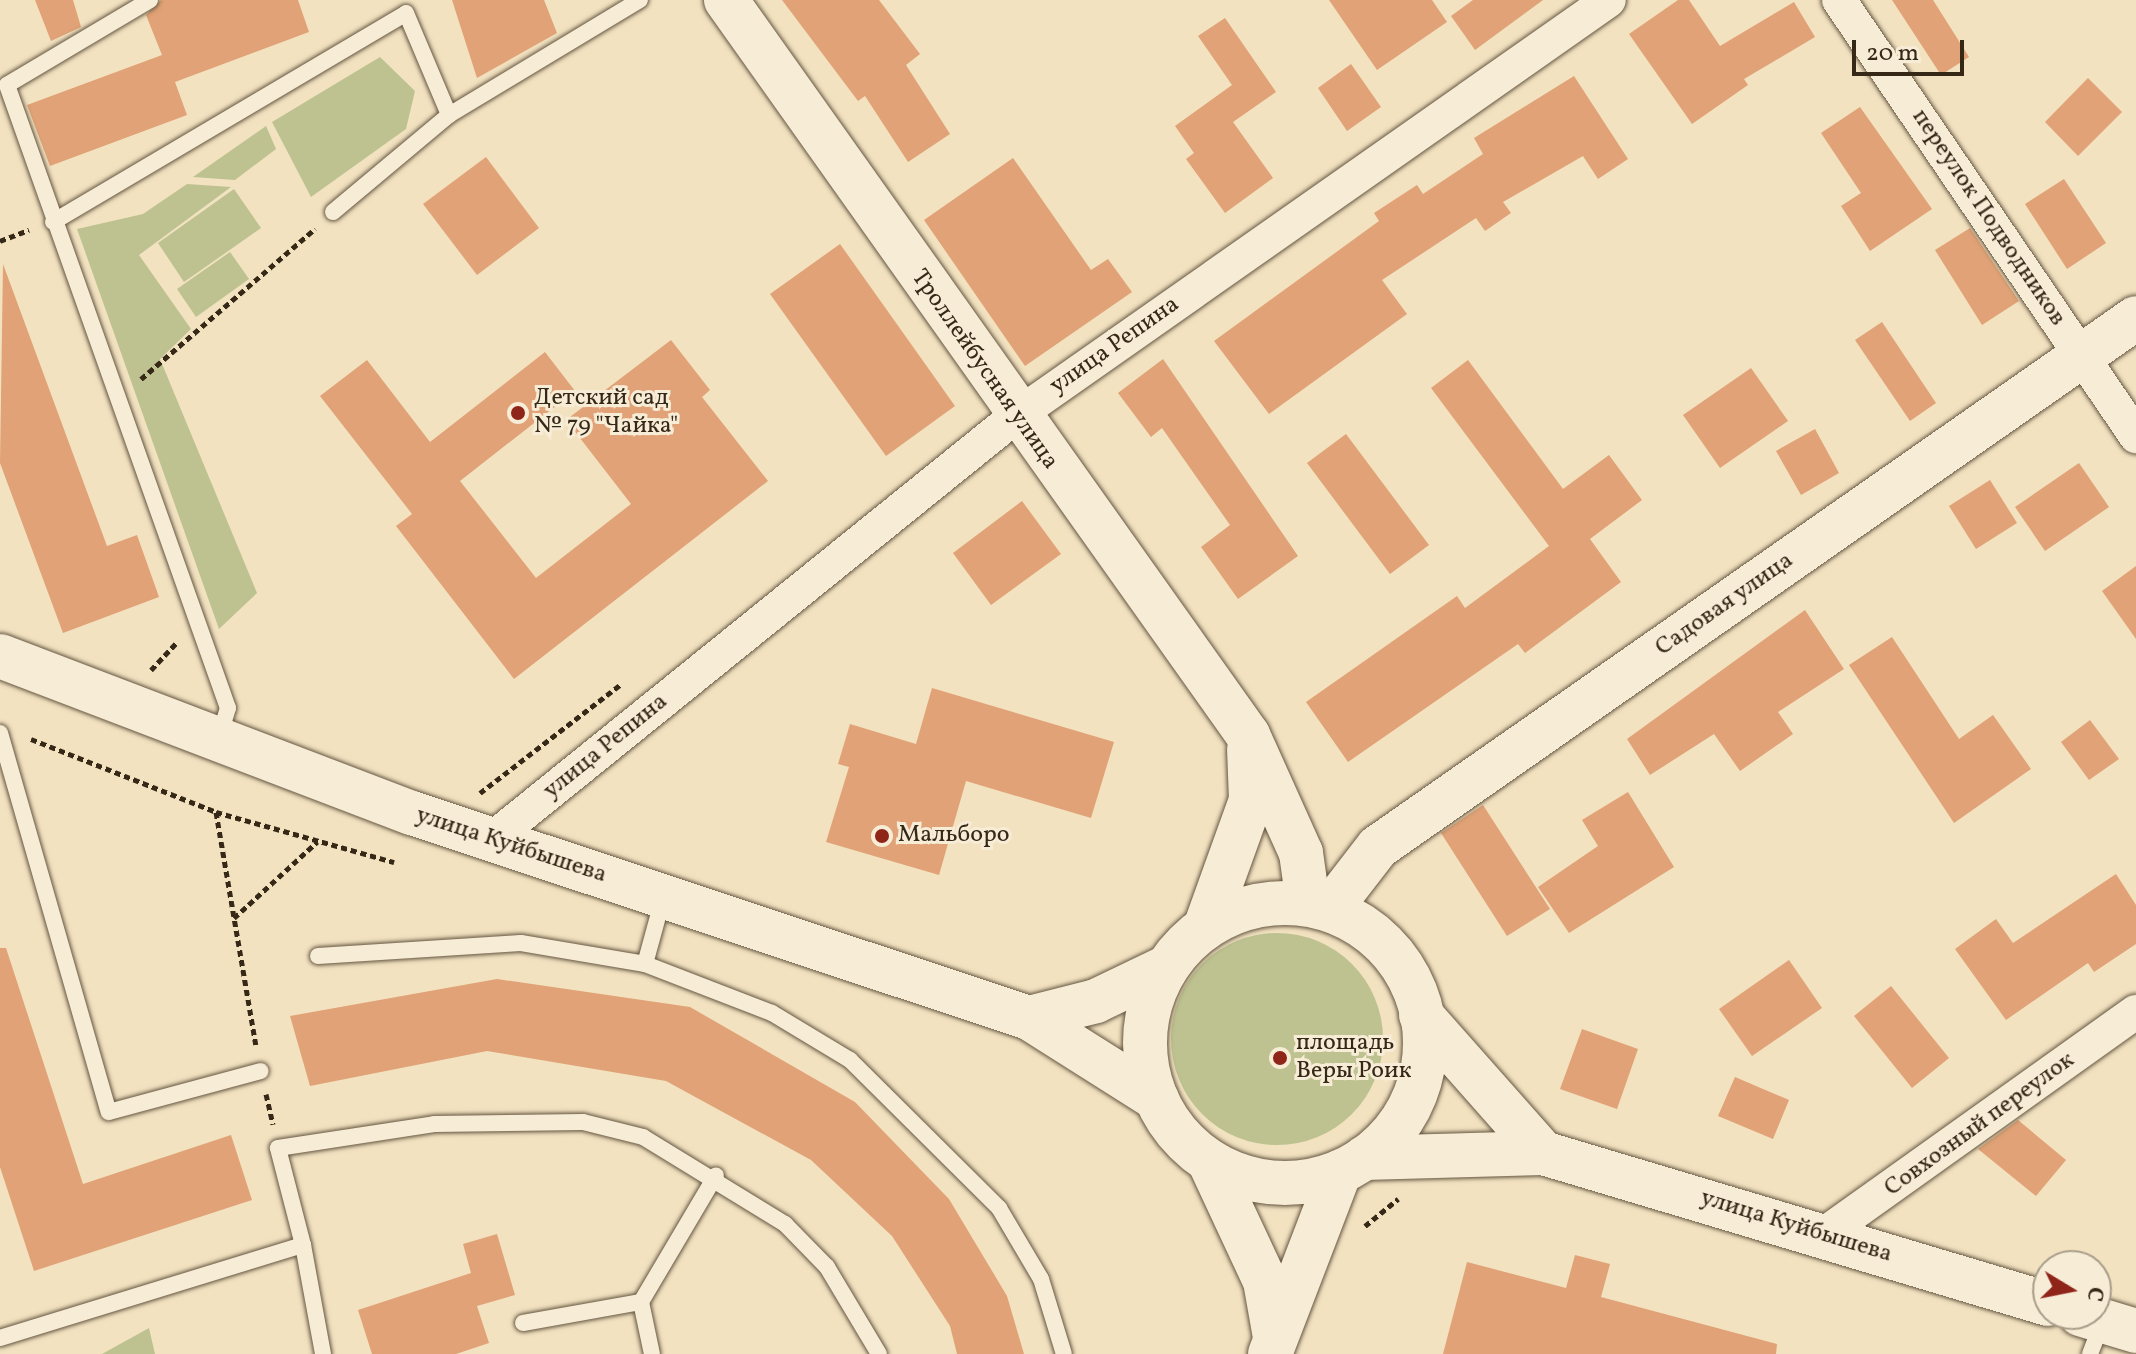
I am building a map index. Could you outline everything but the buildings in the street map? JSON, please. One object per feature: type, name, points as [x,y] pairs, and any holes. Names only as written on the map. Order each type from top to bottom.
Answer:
[{"type":"main road","name":"Троллейбусная улица","points":[[726,0],[1016,416],[1248,735],[1301,853],[1319,906]]},
{"type":"main road","name":"Садовая улица","points":[[1319,906],[1378,847],[2136,318]]},
{"type":"main road","name":"улица Куйбышева","points":[[0,656],[218,743],[492,839],[1029,1018],[1157,1099]]},
{"type":"main road","points":[[1205,928],[1251,800],[1248,735]]},
{"type":"main road","points":[[1029,1018],[1096,1001],[1167,967],[1205,928],[1255,906],[1319,906],[1382,942],[1407,976],[1421,1015],[1543,1153]]},
{"type":"main road","points":[[1167,967],[1147,1018],[1157,1099],[1209,1161],[1265,1281],[1273,1345]]},
{"type":"main road","points":[[1273,1345],[1352,1165],[1414,1095],[1421,1015]]},
{"type":"main road","points":[[1209,1161],[1260,1181],[1352,1165],[1543,1153]]},
{"type":"main road","name":"улица Куйбышева","points":[[1543,1153],[2032,1299]]},
{"type":"street","name":"улица Репина","points":[[492,839],[1016,416],[1609,0]]},
{"type":"street","name":"переулок Подводников","points":[[1839,0],[2136,436]]},
{"type":"street","name":"Совхозный переулок","points":[[1823,1235],[2136,1012]]},
{"type":"lane","points":[[150,0],[7,85],[53,222],[228,708],[218,743]]},
{"type":"lane","points":[[333,212],[449,115],[640,0]]},
{"type":"lane","points":[[53,222],[406,13],[449,115]]},
{"type":"lane","points":[[7,733],[109,1112],[261,1071]]},
{"type":"lane","points":[[645,964],[663,896]]},
{"type":"lane","points":[[318,956],[521,943],[645,964],[772,1013],[872,1080],[999,1208],[1041,1279],[1064,1354]]},
{"type":"lane","points":[[323,1354],[303,1245],[278,1148],[434,1124],[583,1122],[643,1137],[716,1175],[785,1224],[827,1267],[879,1354]]},
{"type":"lane","points":[[652,1354],[641,1302],[716,1175]]},
{"type":"lane","points":[[0,1338],[303,1245]]},
{"type":"lane","points":[[523,1323],[641,1302]]},
{"type":"path","points":[[117,400],[333,212]]},
{"type":"path","points":[[143,678],[197,621]]},
{"type":"path","points":[[464,791],[477,795],[629,678]]},
{"type":"path","points":[[7,733],[216,812],[394,862]]},
{"type":"path","points":[[216,812],[261,1071],[278,1148]]},
{"type":"path","points":[[234,918],[318,842]]},
{"type":"path","points":[[1356,1236],[1404,1194]]},
{"type":"green space","points":[[380,57],[415,91],[406,129],[311,197],[272,122]]},
{"type":"green space","points":[[266,126],[276,149],[235,180],[193,177]]},
{"type":"green space","points":[[187,184],[231,187],[139,255],[191,329],[160,359],[257,593],[219,629],[77,229],[143,214]]},
{"type":"green space","points":[[234,189],[261,228],[184,282],[158,243]]},
{"type":"green space","points":[[230,252],[249,279],[196,317],[177,289]]},
{"type":"green space","points":[[1277,933],[1318,941],[1352,964],[1375,998],[1383,1039],[1375,1080],[1352,1114],[1318,1137],[1277,1145],[1236,1137],[1202,1114],[1179,1080],[1171,1039],[1179,998],[1202,964],[1236,941]]},
{"type":"green space","points":[[149,1328],[155,1354],[102,1354]]},
{"type":"place","name":"Детский сад № 79 \"Чайка\"","points":[[518,413]]},
{"type":"place","name":"Мальборо","points":[[882,836]]},
{"type":"place","name":"площадь Веры Роик","points":[[1280,1058]]}]
